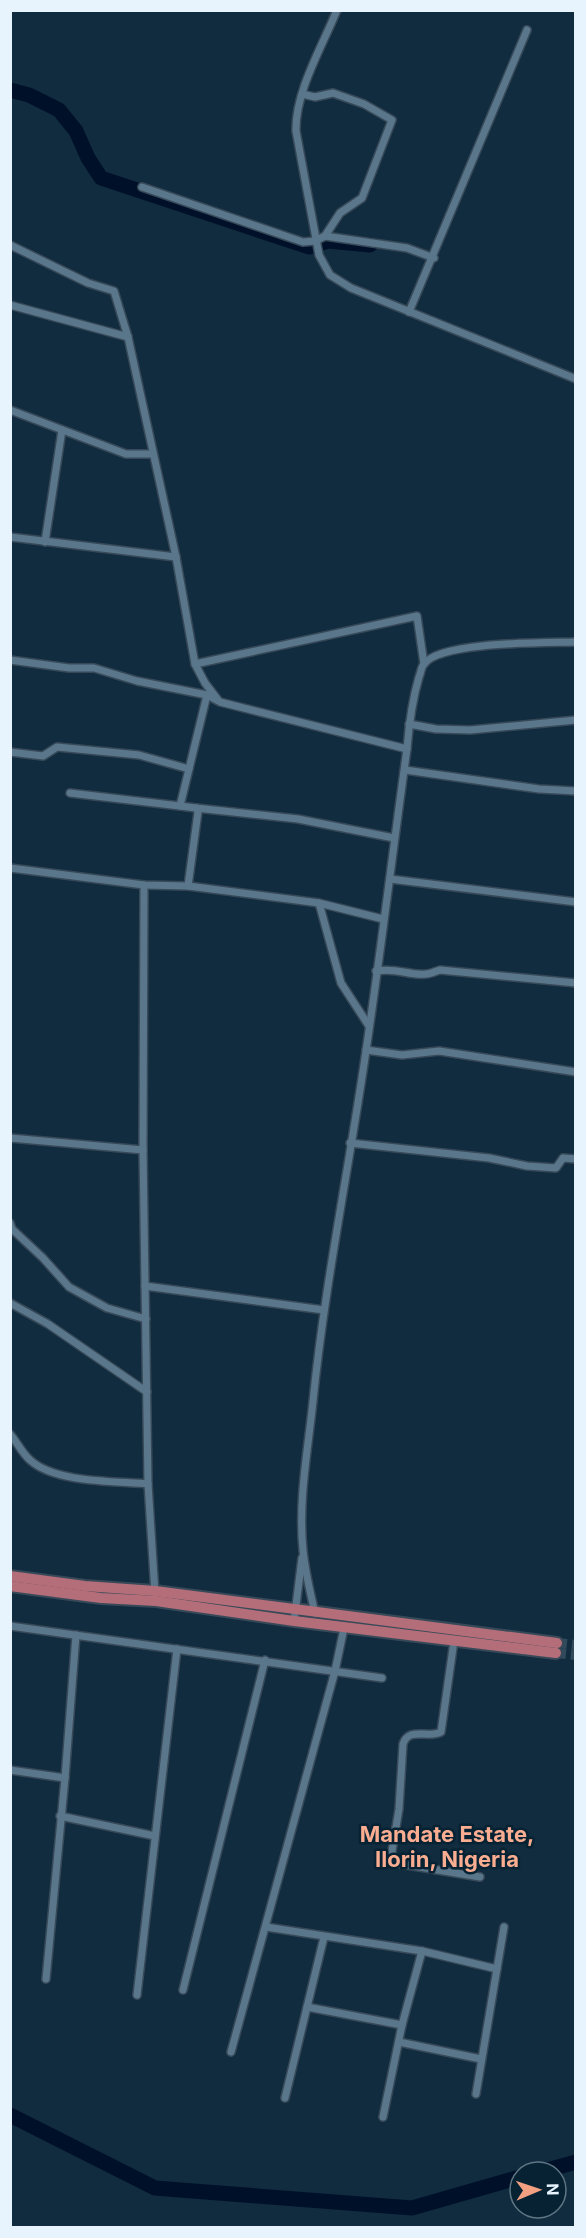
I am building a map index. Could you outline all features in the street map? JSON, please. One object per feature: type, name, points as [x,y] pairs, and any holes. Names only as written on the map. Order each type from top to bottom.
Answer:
[{"type":"main road","points":[[10,1576],[295,1616],[344,1628],[454,1641],[556,1648],[417,1624],[315,1612],[295,1616]]},
{"type":"main road","points":[[10,1586],[101,1598],[155,1596]]},
{"type":"street","points":[[337,10],[302,94],[296,118],[296,131],[315,242],[330,275],[340,282],[409,312],[576,379]]},
{"type":"street","points":[[409,312],[527,30]]},
{"type":"street","points":[[142,187],[303,242],[315,242],[325,236],[340,213],[362,198],[392,120],[364,104],[333,93],[315,97],[302,94]]},
{"type":"street","points":[[325,236],[407,248],[433,258]]},
{"type":"street","points":[[10,245],[88,283],[114,291],[128,337],[176,557],[195,664],[205,683],[220,702]]},
{"type":"street","points":[[10,305],[128,337]]},
{"type":"street","points":[[10,410],[126,454],[152,454]]},
{"type":"street","points":[[45,542],[62,430]]},
{"type":"street","points":[[10,537],[176,557]]},
{"type":"street","points":[[195,664],[417,616],[424,664],[410,708],[405,770],[366,1050],[324,1310],[302,1501],[303,1553],[315,1612]]},
{"type":"street","points":[[424,664],[434,656],[448,650],[576,642]]},
{"type":"street","points":[[10,660],[69,668],[94,668],[137,681],[207,695],[220,702],[407,749]]},
{"type":"street","points":[[180,806],[207,695]]},
{"type":"street","points":[[409,724],[436,729],[470,730],[576,720]]},
{"type":"street","points":[[10,753],[43,756],[57,747],[139,755],[189,768]]},
{"type":"street","points":[[405,770],[539,789],[576,791]]},
{"type":"street","points":[[70,793],[298,819],[394,838]]},
{"type":"street","points":[[188,886],[198,812],[195,808]]},
{"type":"street","points":[[10,868],[144,885],[188,886],[319,903],[383,919]]},
{"type":"street","points":[[390,879],[576,902]]},
{"type":"street","points":[[144,885],[143,1150],[148,1484],[155,1596]]},
{"type":"street","points":[[319,903],[341,983],[369,1026]]},
{"type":"street","points":[[376,971],[387,969],[426,974],[440,970],[576,983]]},
{"type":"street","points":[[366,1050],[402,1055],[439,1051],[576,1072]]},
{"type":"street","points":[[10,1138],[143,1150]]},
{"type":"street","points":[[350,1143],[489,1158],[527,1167],[556,1168],[562,1158],[576,1160]]},
{"type":"street","points":[[10,1222],[12,1229],[69,1287],[107,1308],[146,1318]]},
{"type":"street","points":[[145,1286],[324,1310]]},
{"type":"street","points":[[10,1303],[48,1324],[147,1392]]},
{"type":"street","points":[[10,1434],[30,1460],[48,1472],[148,1484]]},
{"type":"street","points":[[295,1616],[298,1576],[303,1553]]},
{"type":"street","points":[[10,1626],[382,1678]]},
{"type":"street","points":[[231,2052],[335,1671],[344,1628]]},
{"type":"street","points":[[46,1979],[76,1635]]},
{"type":"street","points":[[454,1641],[441,1732],[436,1735],[410,1734],[405,1737],[399,1809],[392,1851],[393,1860],[401,1864],[480,1877]]},
{"type":"street","points":[[137,1995],[177,1649]]},
{"type":"street","points":[[183,1990],[265,1660]]},
{"type":"street","points":[[10,1770],[65,1778]]},
{"type":"street","points":[[60,1816],[154,1836]]},
{"type":"street","points":[[476,2094],[504,1927]]},
{"type":"street","points":[[266,1928],[422,1952],[497,1969]]},
{"type":"street","points":[[285,2098],[324,1937]]},
{"type":"street","points":[[383,2117],[402,2025],[422,1952]]},
{"type":"street","points":[[307,2007],[402,2025]]},
{"type":"street","points":[[399,2042],[482,2059]]},
{"type":"waterway","points":[[10,90],[29,95],[59,110],[76,131],[88,158],[101,178],[309,247],[328,241],[370,245]]},
{"type":"waterway","points":[[10,2115],[155,2188],[412,2208],[508,2180]]},
{"type":"waterway","points":[[568,2164],[576,2162]]},
{"type":"tunnel","points":[[557,1643],[576,1645]]},
{"type":"tunnel","points":[[556,1653],[576,1655]]},
{"type":"district","name":"Mandate Estate, Ilorin, Nigeria","points":[[447,1847]]}]
